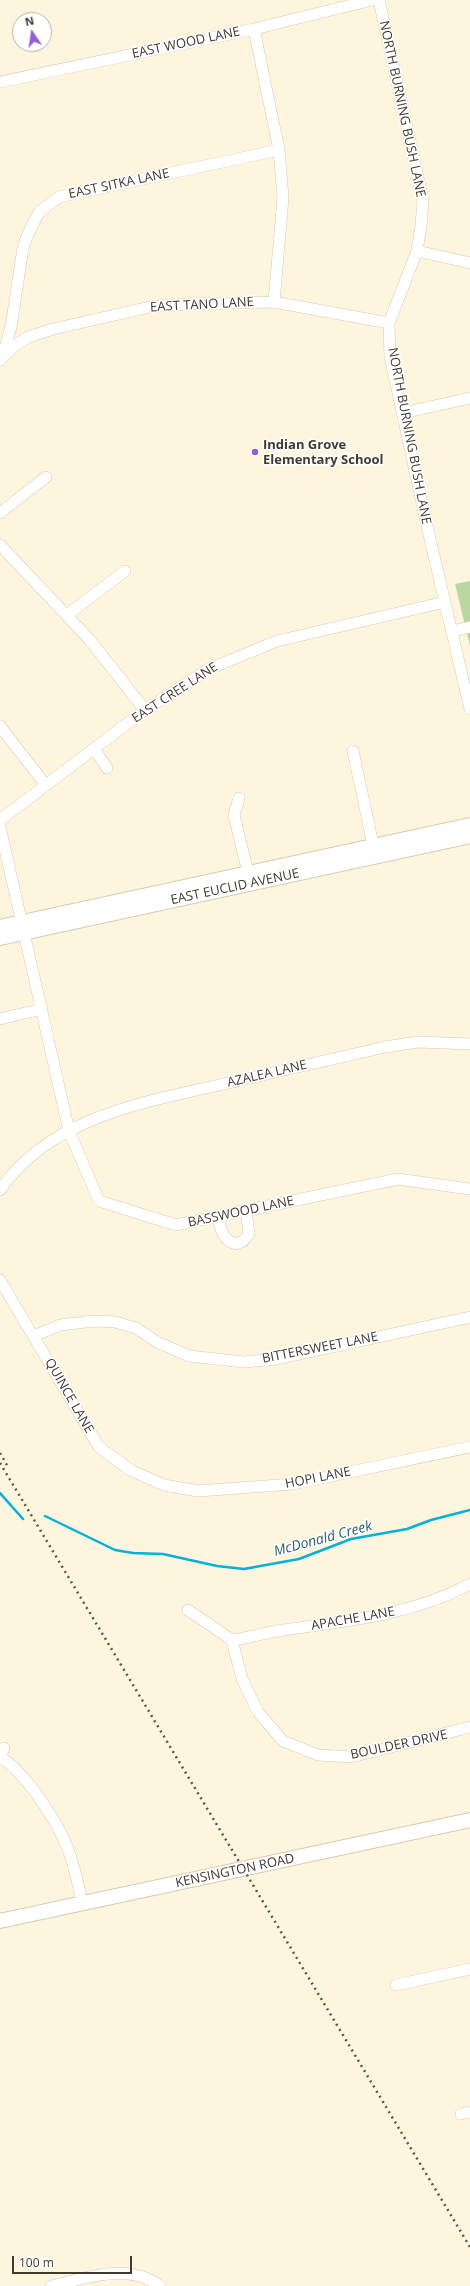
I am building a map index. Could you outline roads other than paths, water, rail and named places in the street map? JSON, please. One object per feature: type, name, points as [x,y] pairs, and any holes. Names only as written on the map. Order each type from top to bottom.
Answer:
[{"type":"main road","name":"EAST EUCLID AVENUE","points":[[0,938],[24,928],[374,851],[470,825]]},
{"type":"main road","name":"EAST EUCLID AVENUE","points":[[374,851],[470,836]]},
{"type":"main road","name":"EAST EUCLID AVENUE","points":[[0,927],[24,928]]},
{"type":"main road","name":"KENSINGTON ROAD","points":[[0,1921],[470,1820]]},
{"type":"street","name":"EAST WOOD LANE","points":[[0,82],[254,29],[372,0]]},
{"type":"street","name":"NORTH BURNING BUSH LANE","points":[[379,0],[420,184],[423,211],[416,251],[390,323],[390,356],[470,709]]},
{"type":"street","points":[[254,29],[279,150],[283,198],[274,302]]},
{"type":"street","name":"EAST SITKA LANE","points":[[2,358],[11,327],[23,248],[27,236],[39,212],[60,197],[279,150]]},
{"type":"street","points":[[416,251],[470,263]]},
{"type":"street","name":"EAST TANO LANE","points":[[2,358],[28,337],[53,329],[150,307],[218,302],[274,302],[390,323]]},
{"type":"street","points":[[11,327],[20,335],[28,337]]},
{"type":"street","points":[[402,413],[470,398]]},
{"type":"street","points":[[0,513],[46,477]]},
{"type":"street","points":[[0,546],[89,639],[146,710]]},
{"type":"street","points":[[67,615],[125,571]]},
{"type":"street","name":"EAST CREE LANE","points":[[0,820],[45,784],[146,710],[209,669],[242,654],[277,641],[446,602]]},
{"type":"street","points":[[452,631],[470,627]]},
{"type":"street","points":[[0,726],[45,784]]},
{"type":"street","points":[[94,749],[107,768]]},
{"type":"street","points":[[352,751],[374,851]]},
{"type":"street","points":[[239,798],[234,815],[249,878]]},
{"type":"street","name":"BASSWOOD LANE","points":[[0,827],[69,1131],[99,1201],[176,1225],[398,1179],[470,1189]]},
{"type":"street","points":[[0,1019],[42,1009]]},
{"type":"street","name":"AZALEA LANE","points":[[69,1131],[113,1111],[385,1047],[418,1042],[470,1044]]},
{"type":"street","points":[[0,1190],[28,1157],[50,1141],[69,1131]]},
{"type":"street","points":[[218,1216],[222,1236],[228,1241],[236,1244],[243,1241],[248,1234],[246,1210]]},
{"type":"street","name":"QUINCE LANE","points":[[0,1280],[99,1447],[130,1470],[164,1485]]},
{"type":"street","name":"BITTERSWEET LANE","points":[[34,1336],[60,1325],[94,1321],[115,1322],[136,1328],[157,1342],[189,1356],[244,1362],[277,1359],[470,1317]]},
{"type":"street","name":"HOPI LANE","points":[[164,1485],[198,1491],[292,1484],[470,1447]]},
{"type":"street","name":"APACHE LANE","points":[[232,1640],[281,1630],[362,1620],[401,1611],[450,1594],[470,1584]]},
{"type":"street","points":[[188,1610],[232,1640]]},
{"type":"street","name":"BOULDER DRIVE","points":[[232,1640],[242,1679],[258,1712],[283,1741],[318,1755],[351,1757],[470,1728]]},
{"type":"street","points":[[4,1748],[0,1757],[17,1769],[31,1786],[62,1837],[72,1859],[82,1903]]},
{"type":"street","points":[[396,1985],[470,1969]]},
{"type":"street","points":[[51,2286],[107,2274],[129,2274],[152,2280],[160,2286]]},
{"type":"waterway","name":"McDonald Creek","points":[[0,1493],[23,1519]]},
{"type":"waterway","name":"McDonald Creek","points":[[45,1516],[115,1550],[133,1553],[163,1554],[217,1566],[244,1569],[299,1559],[351,1539],[407,1529],[431,1520],[470,1510]]},
{"type":"railway","points":[[0,1453],[8,1467]]},
{"type":"railway","points":[[0,1463],[470,2247]]},
{"type":"place","name":"Indian Grove Elementary School","points":[[255,452]]}]
